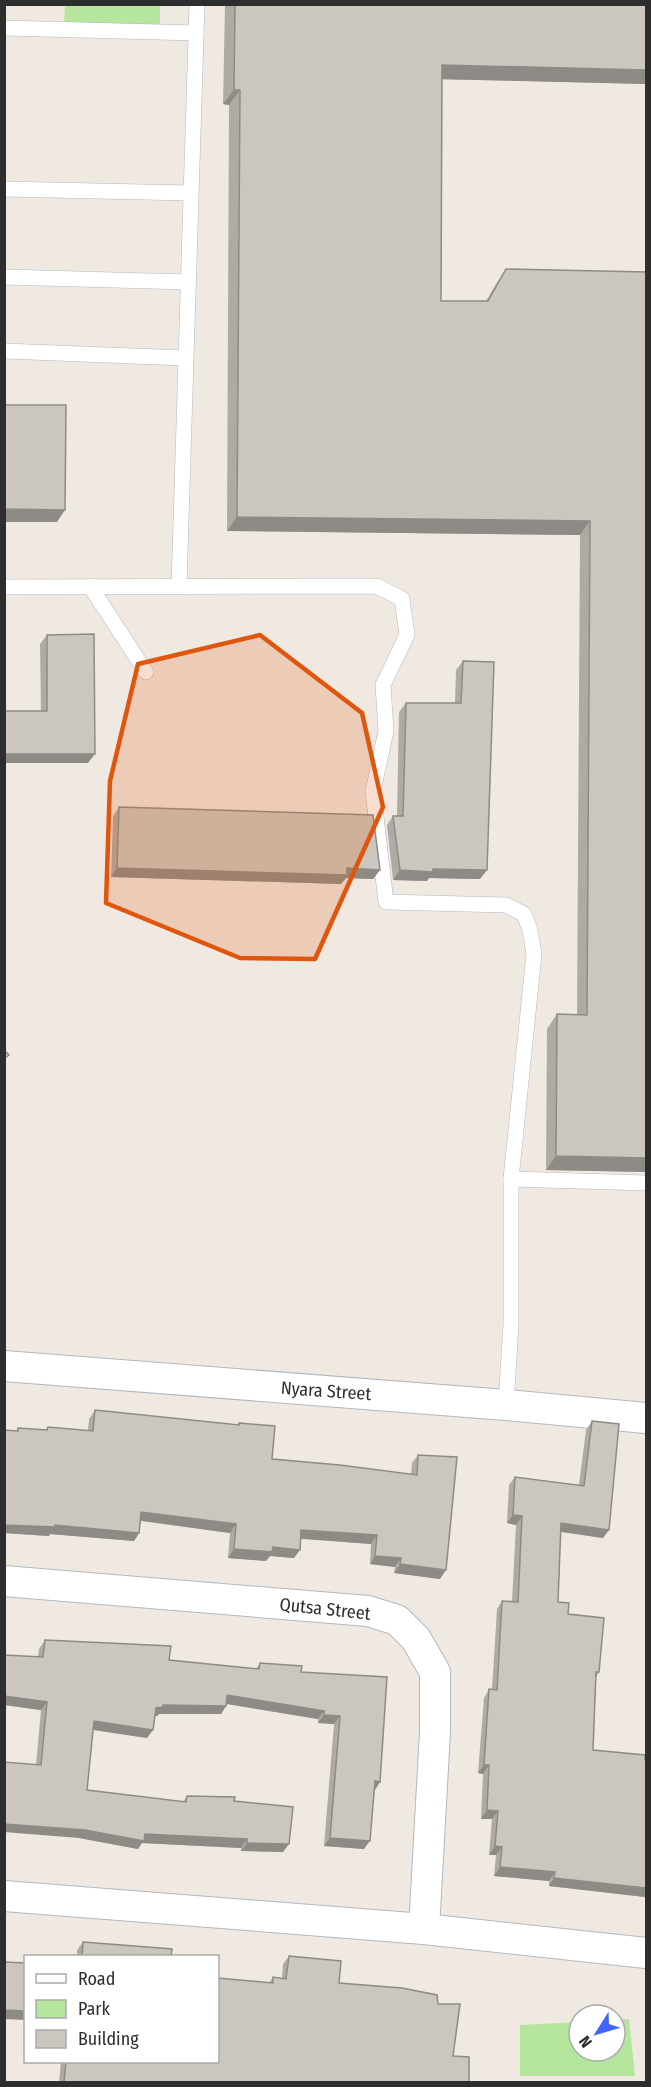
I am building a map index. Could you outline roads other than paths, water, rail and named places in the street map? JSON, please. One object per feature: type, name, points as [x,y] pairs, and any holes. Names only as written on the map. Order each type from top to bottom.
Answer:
[{"type":"street","name":"Nyara Street","points":[[4,1366],[506,1404],[646,1418]]},
{"type":"street","name":"Qutsa Street","points":[[4,1581],[368,1611],[397,1620],[416,1639],[435,1672],[435,1732],[424,1929]]},
{"type":"street","points":[[4,1896],[424,1929],[646,1953]]},
{"type":"lane","points":[[179,586],[197,4]]},
{"type":"lane","points":[[4,28],[196,33]]},
{"type":"lane","points":[[4,189],[190,193]]},
{"type":"lane","points":[[4,278],[188,282]]},
{"type":"lane","points":[[4,351],[185,358]]},
{"type":"lane","points":[[4,586],[377,586],[402,598],[407,635],[383,685],[386,731],[373,791],[386,902],[506,905],[524,914],[531,930],[534,954],[511,1179],[511,1324],[506,1404]]},
{"type":"lane","points":[[90,586],[146,672]]},
{"type":"lane","points":[[511,1179],[646,1183]]}]
